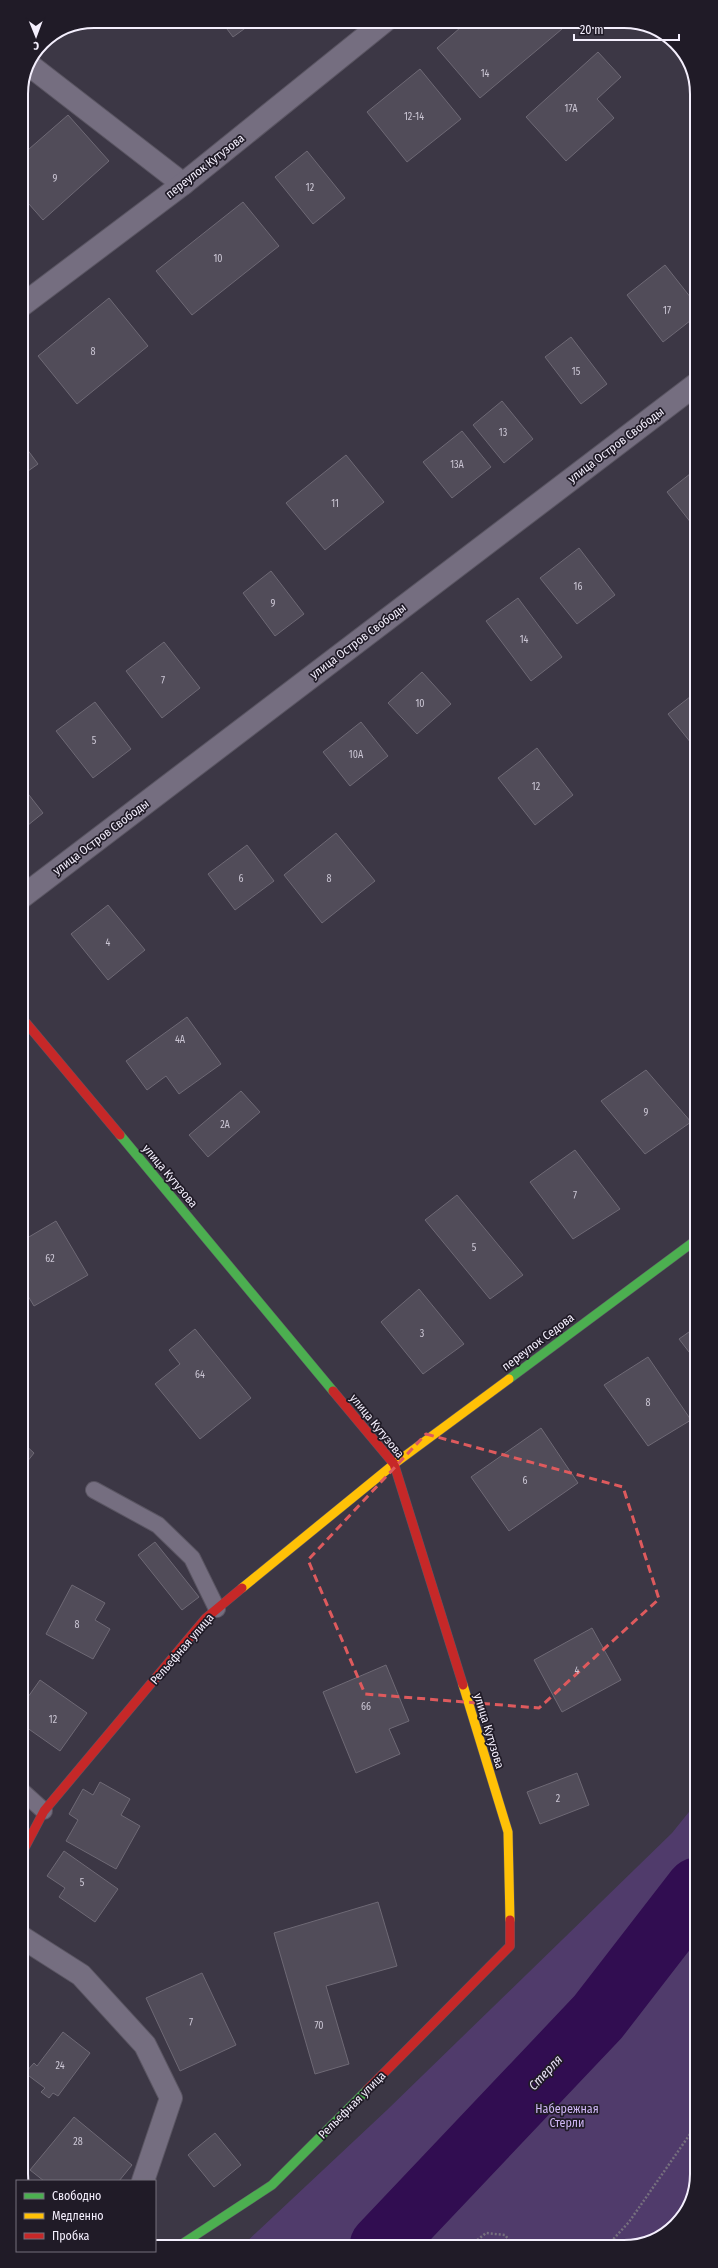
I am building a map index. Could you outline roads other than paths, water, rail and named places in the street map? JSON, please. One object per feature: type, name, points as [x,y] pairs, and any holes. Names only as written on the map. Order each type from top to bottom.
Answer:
[{"type":"street","name":"переулок Кутузова","points":[[28,301],[183,184],[376,28]]},
{"type":"street","points":[[33,68],[183,184]]},
{"type":"street","name":"улица Остров Свободы","points":[[28,892],[690,389]]},
{"type":"street","name":"улица Кутузова","points":[[28,1025],[394,1464],[508,1832],[511,1885],[510,1946]]},
{"type":"street","name":"переулок Седова","points":[[394,1464],[690,1244]]},
{"type":"street","name":"Рельефная улица","points":[[28,1841],[44,1811],[206,1618],[394,1464]]},
{"type":"street","points":[[28,1941],[81,1975],[145,2045],[171,2098],[143,2180]]},
{"type":"street","name":"Рельефная улица","points":[[188,2240],[272,2185],[510,1946]]},
{"type":"lane","points":[[94,1490],[158,1525],[192,1558],[217,1609]]},
{"type":"lane","points":[[28,1797],[44,1811]]},
{"type":"waterway","name":"Стерля","points":[[387,2240],[598,2017],[690,1898]]},
{"type":"park label","name":"Набережная Стерли","points":[[567,2116]]}]
